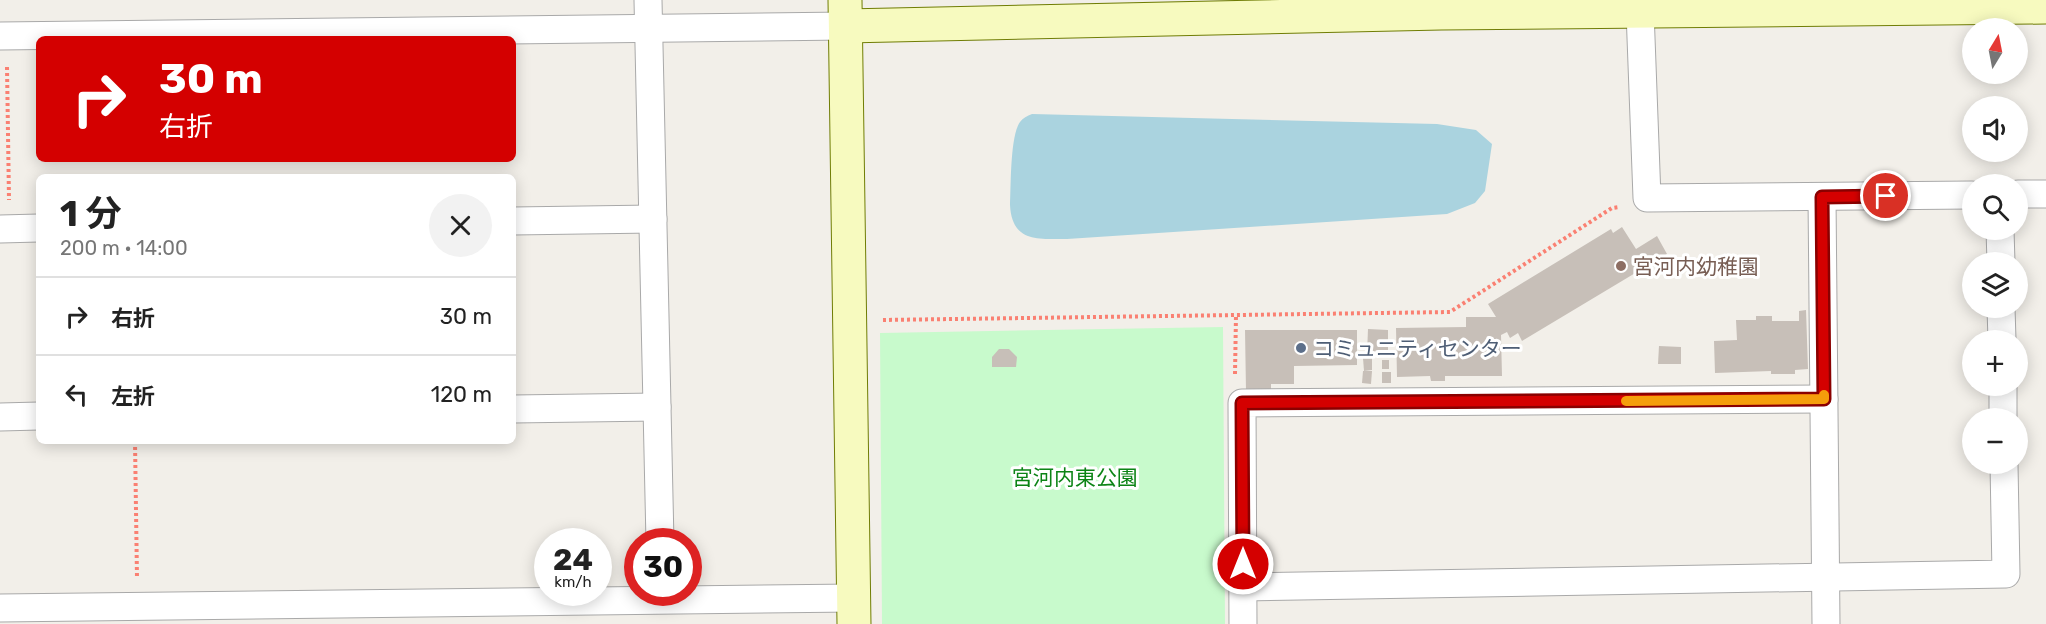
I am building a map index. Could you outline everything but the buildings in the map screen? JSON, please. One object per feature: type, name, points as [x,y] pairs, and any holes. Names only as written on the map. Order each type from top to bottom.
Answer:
[{"type":"street","points":[[648,0],[660,528]]},
{"type":"street","points":[[3,36],[649,28],[846,13],[1441,7],[1640,11],[2046,8]]},
{"type":"street","points":[[1640,11],[1647,198],[1962,195]]},
{"type":"street","points":[[702,599],[854,611],[846,13]]},
{"type":"street","points":[[2028,194],[2046,194]]},
{"type":"street","points":[[1822,197],[1826,624]]},
{"type":"street","points":[[516,221],[653,219]]},
{"type":"street","points":[[4,229],[36,228]]},
{"type":"street","points":[[1243,624],[1242,403],[1824,399]]},
{"type":"street","points":[[516,409],[657,407]]},
{"type":"street","points":[[0,417],[36,416]]},
{"type":"street","points":[[1243,587],[2006,574],[2004,474]]},
{"type":"street","points":[[0,609],[137,615],[624,597]]},
{"type":"path","points":[[3,36],[4,229]]},
{"type":"path","points":[[850,320],[1450,312],[1612,208],[1630,205],[1647,198]]},
{"type":"path","points":[[1236,315],[1234,390],[1242,403]]},
{"type":"path","points":[[135,444],[137,615]]},
{"type":"green space","name":"宮河内東公園","points":[[1223,327],[1225,624],[882,624],[880,333]]},
{"type":"water","points":[[1032,114],[1437,124],[1476,130],[1492,144],[1485,191],[1475,203],[1447,214],[1046,239],[1028,236],[1021,232],[1012,217],[1010,205],[1014,138],[1020,122]]},
{"type":"slow traffic","points":[[1626,401],[1824,399],[1824,395]]},
{"type":"place","name":"宮河内幼稚園","points":[[1621,266]]},
{"type":"place","name":"コミュニティセンター","points":[[1301,348]]},
{"type":"route","points":[[1243,564],[1242,403],[1824,399],[1822,197],[1886,196]]}]
